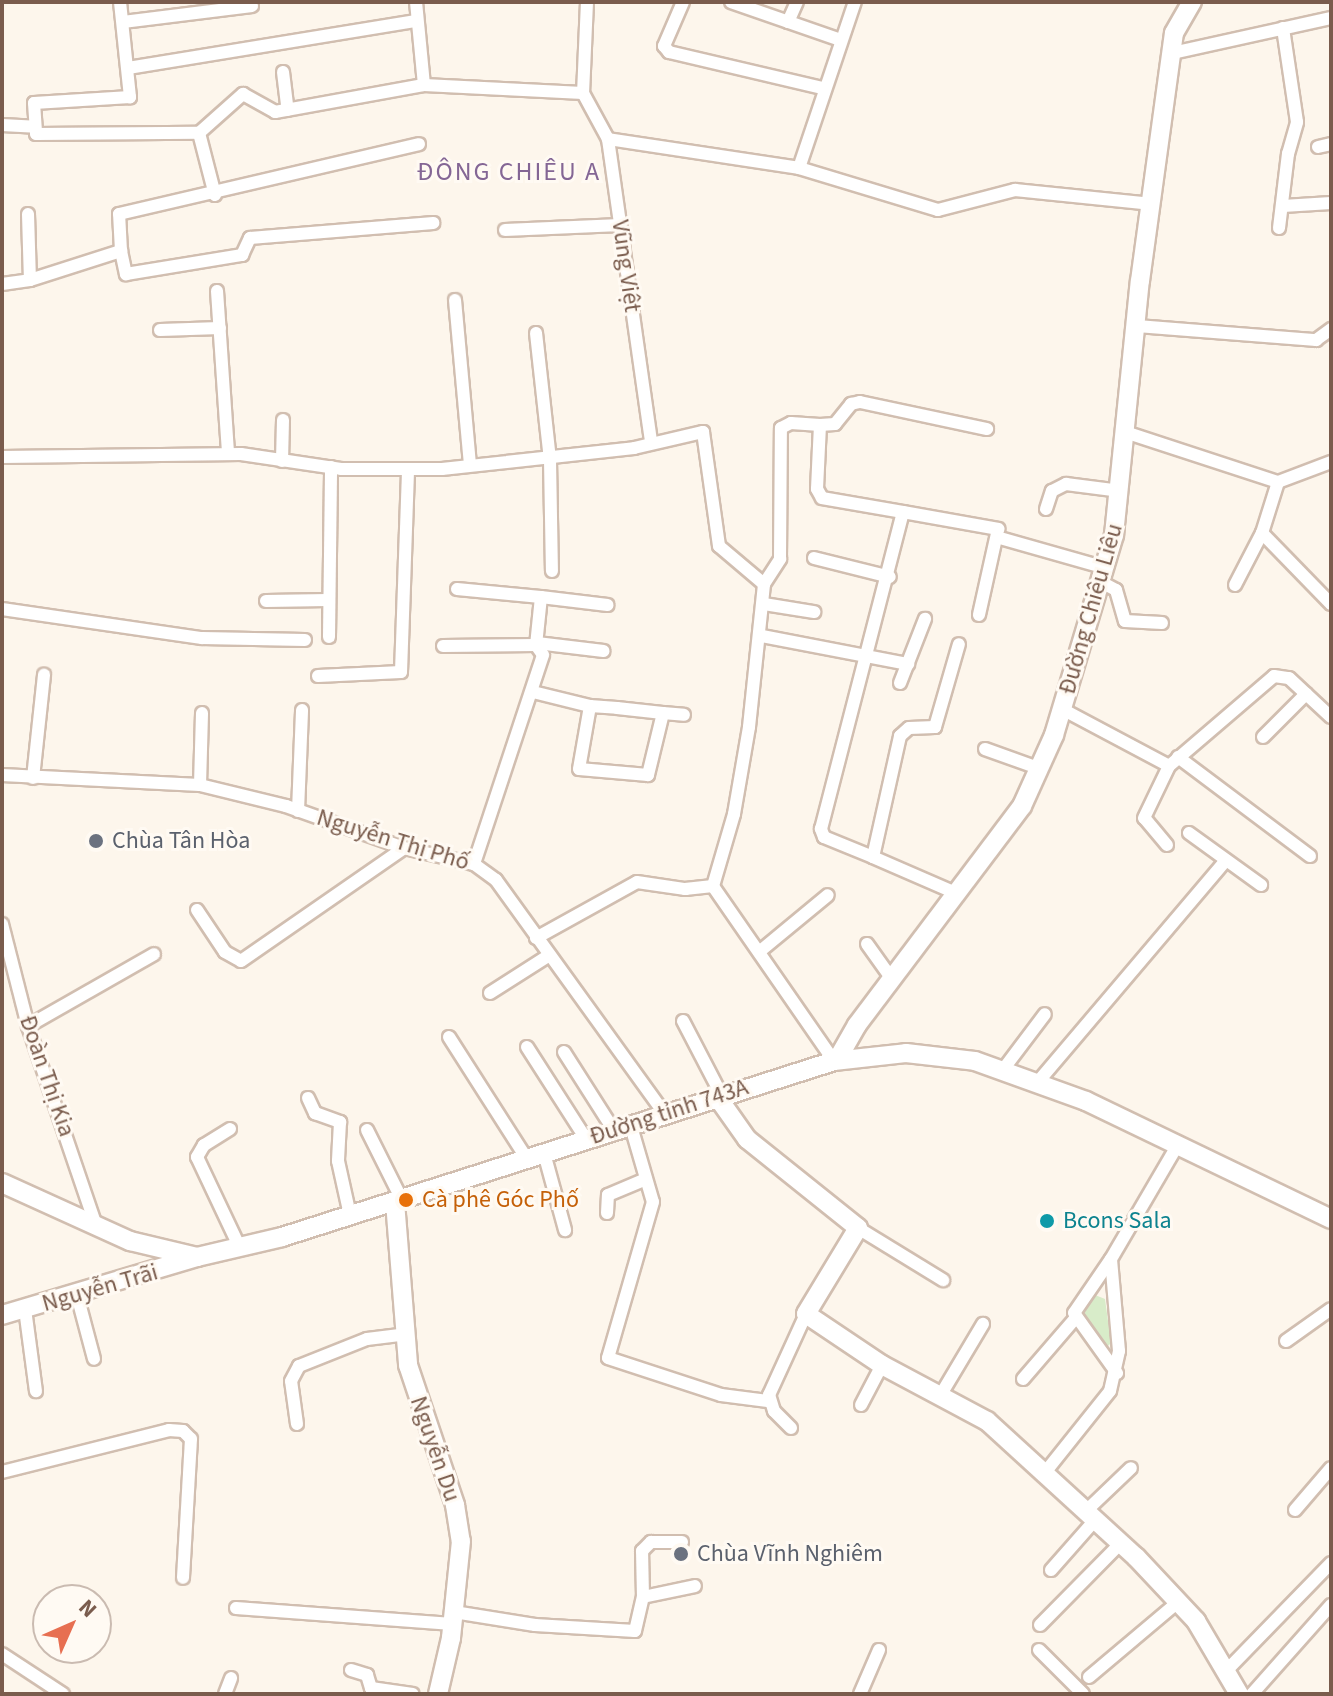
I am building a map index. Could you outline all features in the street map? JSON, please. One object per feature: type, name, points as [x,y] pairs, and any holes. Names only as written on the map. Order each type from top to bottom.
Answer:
[{"type":"street","points":[[120,2],[130,97],[34,103],[35,127],[40,137],[199,133],[239,94],[248,94],[269,111],[424,85],[583,93]]},
{"type":"street","points":[[416,2],[424,85]]},
{"type":"street","name":"Vũng Việt","points":[[587,2],[581,41],[583,93],[608,139],[651,441]]},
{"type":"street","points":[[683,2],[664,46],[669,52],[823,88]]},
{"type":"street","points":[[788,22],[797,2]]},
{"type":"street","points":[[799,168],[823,88],[855,2]]},
{"type":"street","name":"Đường Chiêu Liêu","points":[[835,1060],[1022,806],[1041,769],[1062,709],[1103,575],[1121,491],[1137,326],[1174,33],[1192,2]]},
{"type":"street","points":[[737,3],[841,40]]},
{"type":"street","points":[[123,22],[252,6]]},
{"type":"street","points":[[1172,53],[1331,18]]},
{"type":"street","points":[[128,68],[416,21]]},
{"type":"street","points":[[1279,228],[1297,122],[1283,28]]},
{"type":"street","points":[[283,72],[288,110]]},
{"type":"street","points":[[2,125],[35,127]]},
{"type":"street","points":[[199,133],[215,195]]},
{"type":"street","points":[[608,139],[799,168],[938,210],[1015,190],[1152,204]]},
{"type":"street","points":[[419,144],[215,195],[119,214],[121,251],[126,274],[242,255],[250,238],[433,223]]},
{"type":"street","points":[[1283,206],[1331,203]]},
{"type":"street","points":[[28,214],[30,280]]},
{"type":"street","points":[[505,230],[620,225]]},
{"type":"street","points":[[2,284],[30,280],[121,251]]},
{"type":"street","points":[[217,291],[228,454]]},
{"type":"street","points":[[455,300],[470,464]]},
{"type":"street","points":[[1137,326],[1316,340],[1331,329]]},
{"type":"street","points":[[160,330],[220,328]]},
{"type":"street","points":[[536,333],[550,460],[552,571]]},
{"type":"street","points":[[713,886],[734,814],[762,636],[764,584],[778,566],[781,551],[779,433],[791,423],[835,424],[851,404],[860,402],[987,429]]},
{"type":"street","points":[[282,461],[283,420]]},
{"type":"street","points":[[820,425],[817,489],[822,498],[994,528],[1000,538],[1103,575],[1116,590],[1125,621],[1162,623]]},
{"type":"street","points":[[2,457],[228,454],[331,467],[408,469],[550,460],[634,448],[651,441],[703,432],[719,546],[764,584]]},
{"type":"street","points":[[1128,433],[1278,482],[1331,462]]},
{"type":"street","points":[[329,637],[331,467]]},
{"type":"street","points":[[318,676],[401,672],[408,469]]},
{"type":"street","points":[[1235,585],[1262,533],[1278,482]]},
{"type":"street","points":[[1046,509],[1052,491],[1066,484],[1121,491]]},
{"type":"street","points":[[903,512],[890,577],[821,829],[824,837],[958,894]]},
{"type":"street","points":[[1262,533],[1331,604]]},
{"type":"street","points":[[979,615],[1000,538]]},
{"type":"street","points":[[814,558],[890,577]]},
{"type":"street","points":[[457,589],[608,605]]},
{"type":"street","points":[[474,864],[543,655],[536,644],[541,597]]},
{"type":"street","points":[[266,601],[328,600]]},
{"type":"street","points":[[764,604],[814,612]]},
{"type":"street","points":[[2,609],[202,638],[305,640]]},
{"type":"street","points":[[900,683],[925,619]]},
{"type":"street","points":[[762,636],[869,653],[908,664]]},
{"type":"street","points":[[443,646],[536,644],[604,651]]},
{"type":"street","points":[[873,857],[900,736],[909,728],[935,727],[959,644]]},
{"type":"street","points":[[1167,845],[1144,818],[1174,762],[1279,674],[1331,717]]},
{"type":"street","points":[[33,778],[44,675]]},
{"type":"street","points":[[533,692],[590,706],[684,715]]},
{"type":"street","points":[[1263,737],[1306,694]]},
{"type":"street","points":[[590,706],[579,769],[644,777],[656,759],[663,713]]},
{"type":"street","points":[[1062,709],[1174,762],[1310,856]]},
{"type":"street","points":[[298,811],[302,710]]},
{"type":"street","points":[[200,785],[202,713]]},
{"type":"street","points":[[985,749],[1041,769]]},
{"type":"street","name":"Nguyễn Thị Phố","points":[[2,775],[200,785],[298,811],[404,848],[474,864],[496,880],[664,1113]]},
{"type":"street","points":[[1189,833],[1261,885]]},
{"type":"street","points":[[197,910],[225,952],[241,961],[404,848]]},
{"type":"street","points":[[1037,1083],[1226,860]]},
{"type":"street","points":[[536,938],[637,882],[685,889],[713,886]]},
{"type":"street","points":[[713,886],[835,1060]]},
{"type":"street","points":[[759,952],[828,895]]},
{"type":"street","name":"Đoàn Thị Kia","points":[[2,924],[28,1026],[96,1227]]},
{"type":"street","points":[[867,944],[892,979]]},
{"type":"street","points":[[28,1026],[154,954]]},
{"type":"street","points":[[490,993],[548,956]]},
{"type":"street","points":[[1002,1071],[1045,1014]]},
{"type":"street","points":[[683,1021],[719,1094],[747,1139],[858,1228],[943,1280]]},
{"type":"street","points":[[449,1037],[536,1156],[565,1230]]},
{"type":"street","points":[[527,1047],[586,1139]]},
{"type":"street","points":[[564,1052],[621,1126],[646,1179],[653,1202],[608,1358],[721,1395],[768,1401],[791,1428]]},
{"type":"street","name":"Đường tỉnh 743A","points":[[4,1186],[96,1227],[197,1257],[240,1248],[398,1201],[719,1094],[835,1060],[906,1053],[957,1057],[1037,1083],[1331,1219]]},
{"type":"street","points":[[308,1098],[315,1113],[340,1122],[338,1161],[350,1215]]},
{"type":"street","points":[[230,1129],[204,1145],[197,1157],[240,1248]]},
{"type":"street","name":"Nguyễn Du","points":[[367,1130],[398,1201],[412,1382],[455,1505],[461,1541],[453,1618],[438,1694]]},
{"type":"street","points":[[1023,1379],[1074,1320],[1177,1146]]},
{"type":"street","points":[[607,1213],[608,1195],[646,1179]]},
{"type":"street","points":[[768,1401],[806,1314],[858,1228]]},
{"type":"street","name":"Nguyễn Trãi","points":[[2,1315],[197,1257]]},
{"type":"street","points":[[1043,1475],[1102,1407],[1117,1373],[1111,1259]]},
{"type":"street","points":[[77,1295],[94,1359]]},
{"type":"street","points":[[25,1309],[36,1391]]},
{"type":"street","points":[[1286,1341],[1331,1309]]},
{"type":"street","points":[[806,1314],[882,1365],[987,1421],[1121,1543],[1178,1602],[1228,1669],[1239,1694]]},
{"type":"street","points":[[1074,1320],[1117,1373]]},
{"type":"street","points":[[940,1396],[983,1324]]},
{"type":"street","points":[[297,1424],[291,1381],[299,1366],[357,1342],[408,1334]]},
{"type":"street","points":[[861,1405],[882,1365]]},
{"type":"street","points":[[2,1472],[183,1431],[191,1439],[183,1578]]},
{"type":"street","points":[[1051,1570],[1091,1515],[1131,1468]]},
{"type":"street","points":[[1295,1510],[1331,1468]]},
{"type":"street","points":[[236,1608],[453,1618],[635,1631],[643,1597],[642,1551],[651,1542],[682,1542]]},
{"type":"street","points":[[1040,1625],[1121,1543]]},
{"type":"street","points":[[1228,1669],[1331,1563]]},
{"type":"street","points":[[643,1597],[695,1586]]},
{"type":"street","points":[[1089,1677],[1178,1602]]},
{"type":"street","points":[[1252,1694],[1331,1605]]},
{"type":"street","points":[[860,1694],[879,1650]]},
{"type":"street","points":[[1039,1650],[1083,1694]]},
{"type":"street","points":[[2,1654],[63,1694]]},
{"type":"street","points":[[351,1670],[367,1675],[371,1688],[413,1694]]},
{"type":"street","points":[[225,1694],[231,1678]]},
{"type":"green space","points":[[1095,1295],[1105,1299],[1111,1343],[1106,1348],[1082,1317]]},
{"type":"place","name":"Chùa Tân Hòa","points":[[96,841]]},
{"type":"place","name":"Cà phê Góc Phố","points":[[406,1200]]},
{"type":"place","name":"Bcons Sala","points":[[1047,1221]]},
{"type":"place","name":"Chùa Vĩnh Nghiêm","points":[[681,1554]]},
{"type":"district","name":"ĐÔNG CHIÊU A","points":[[509,172]]}]
